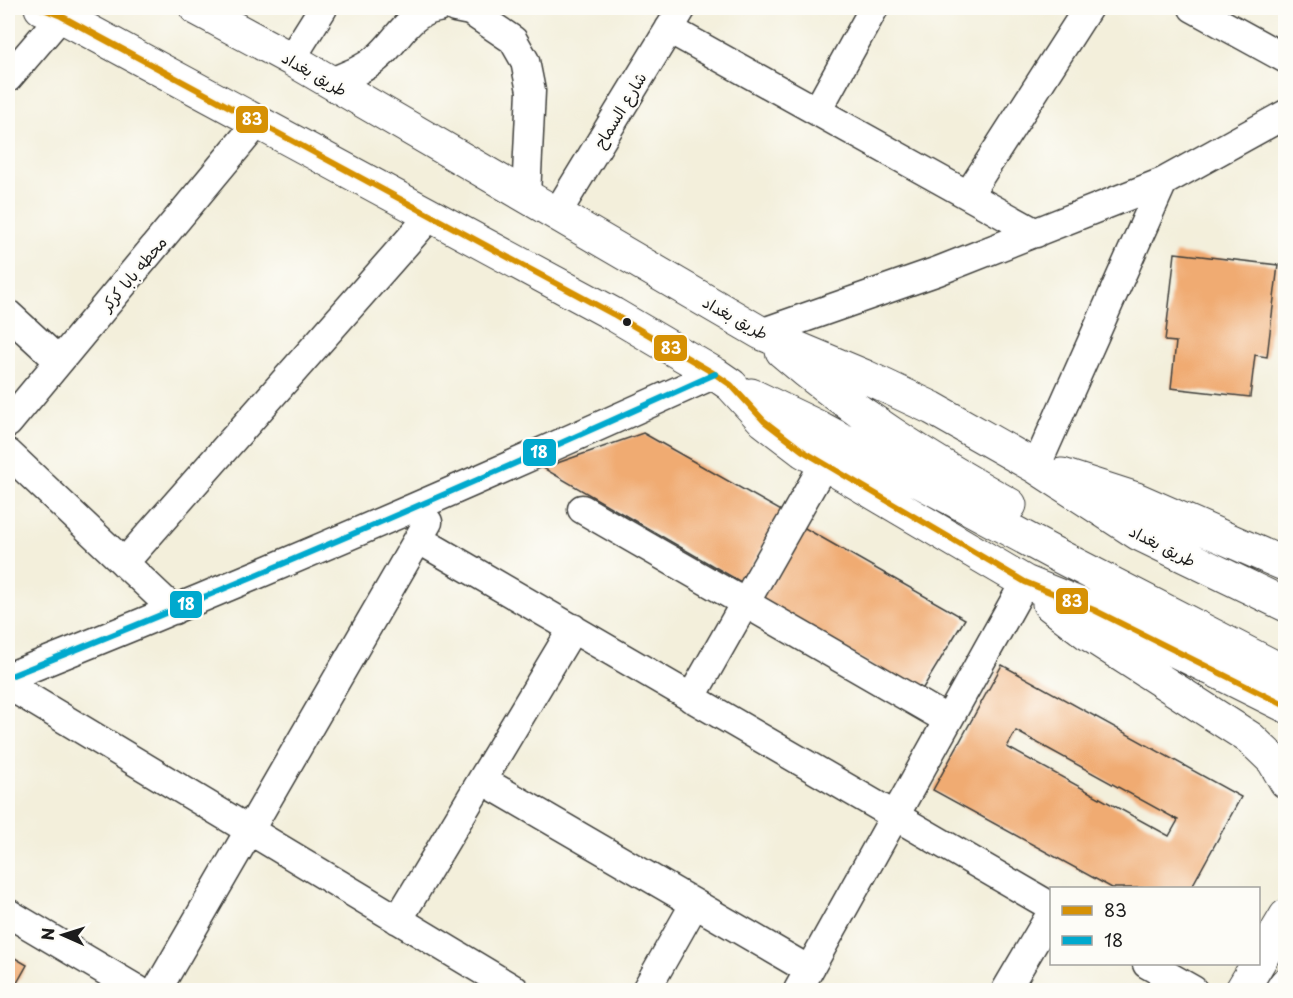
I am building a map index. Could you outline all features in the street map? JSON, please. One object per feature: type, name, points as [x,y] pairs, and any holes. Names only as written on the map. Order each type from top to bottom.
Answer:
[{"type":"main road","name":"طريق بغداد","points":[[196,8],[331,82],[761,333],[866,376],[932,408],[1036,467],[1139,534],[1286,605]]},
{"type":"main road","points":[[51,12],[613,314],[723,379],[1286,673]]},
{"type":"main road","points":[[761,333],[833,394],[958,475],[1032,517],[1286,648]]},
{"type":"main road","points":[[723,379],[764,421],[824,464],[1025,582],[1126,625],[1286,706]]},
{"type":"main road","points":[[1036,467],[1136,499],[1286,565]]},
{"type":"main road","points":[[1025,582],[1087,633],[1250,738],[1273,760],[1286,782]]},
{"type":"main road","points":[[1260,960],[1286,916]]},
{"type":"main road","points":[[1242,990],[1257,965]]},
{"type":"main road","points":[[1282,990],[1286,984]]},
{"type":"street","points":[[291,59],[323,8]]},
{"type":"street","points":[[331,82],[360,70],[379,57],[417,14],[438,8]]},
{"type":"street","points":[[455,8],[470,11],[513,40],[525,61],[531,91],[526,195]]},
{"type":"street","points":[[817,111],[874,8]]},
{"type":"street","points":[[968,195],[1088,8]]},
{"type":"street","points":[[1193,8],[1286,59]]},
{"type":"street","points":[[8,78],[51,12]]},
{"type":"street","points":[[675,18],[817,111],[1036,233]]},
{"type":"street","name":"شارع السماح","points":[[557,213],[675,18]]},
{"type":"street","points":[[761,333],[938,271],[1163,182],[1286,114]]},
{"type":"street","name":"محطه بابا كركر","points":[[8,423],[258,122]]},
{"type":"street","points":[[1036,467],[1163,182]]},
{"type":"street","points":[[124,563],[431,215]]},
{"type":"street","points":[[8,314],[59,361]]},
{"type":"street","points":[[8,677],[174,610],[723,379]]},
{"type":"street","points":[[8,453],[174,610]]},
{"type":"street","points":[[692,698],[824,464]]},
{"type":"street","points":[[8,913],[156,989],[442,497]]},
{"type":"street","points":[[582,509],[948,720]]},
{"type":"street","points":[[418,538],[1050,906]]},
{"type":"street","points":[[482,780],[694,905],[803,980],[1025,582]]},
{"type":"street","points":[[398,920],[573,628]]},
{"type":"street","points":[[8,685],[515,990]]},
{"type":"street","points":[[646,990],[694,905]]},
{"type":"street","points":[[1006,990],[1050,915]]},
{"type":"street","points":[[1150,965],[1193,990]]},
{"type":"building","points":[[1175,253],[1278,265],[1267,357],[1255,355],[1250,397],[1171,388],[1176,342],[1165,341]]},
{"type":"building","points":[[643,433],[785,513],[741,582],[543,468]]},
{"type":"building","points":[[803,527],[965,619],[920,693],[759,600]]},
{"type":"building","points":[[1002,665],[1241,797],[1192,887],[1110,887],[933,790]],"holes":[[[1016,731],[1178,820],[1169,836],[1007,747]]]},
{"type":"building","points":[[8,954],[27,965],[13,990],[8,990]]},
{"type":"transit line","name":"83","points":[[41,8],[61,16],[613,314],[731,385],[764,421],[803,451],[1025,582],[1094,610],[1286,706]]},
{"type":"transit line","name":"18","points":[[8,677],[363,530],[715,374]]}]
